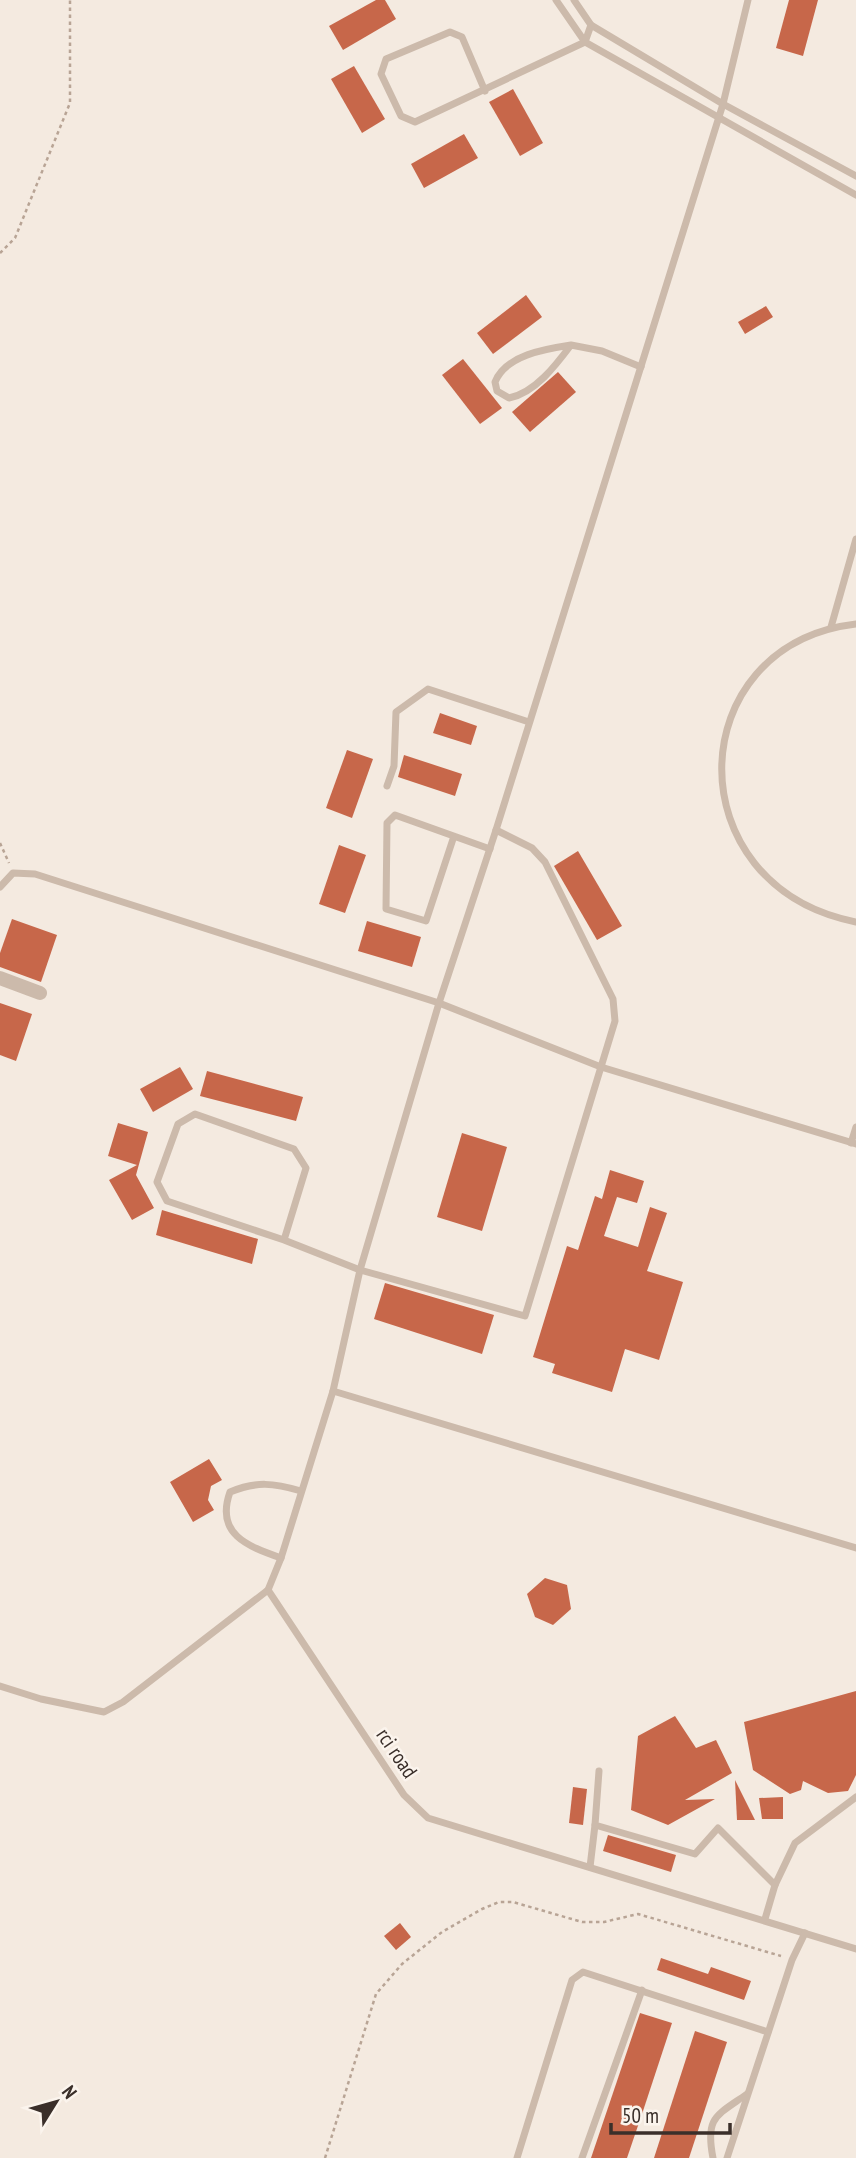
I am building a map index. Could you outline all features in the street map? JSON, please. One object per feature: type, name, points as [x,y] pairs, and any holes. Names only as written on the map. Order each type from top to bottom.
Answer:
[{"type":"street","points":[[0,978],[40,993]]},
{"type":"lane","points":[[556,0],[585,42],[856,195]]},
{"type":"lane","points":[[574,0],[591,25],[723,104],[856,176]]},
{"type":"lane","points":[[0,1686],[41,1699],[104,1712],[123,1702],[268,1590],[281,1558],[333,1391],[360,1270],[439,1003],[490,849],[723,104],[748,0]]},
{"type":"lane","points":[[485,91],[463,37],[450,32],[386,59],[381,74],[401,116],[415,122],[485,91],[585,42],[591,25]]},
{"type":"lane","points":[[571,345],[558,365],[520,394],[509,398],[497,391],[495,382],[507,366],[532,353],[571,345],[602,351],[641,367]]},
{"type":"lane","points":[[831,627],[856,539]]},
{"type":"lane","points":[[856,624],[831,627],[804,638],[778,654],[746,691],[728,726],[722,756],[722,785],[735,833],[756,867],[777,888],[802,905],[830,917],[856,922]]},
{"type":"lane","points":[[387,786],[394,766],[396,712],[428,689],[529,722]]},
{"type":"lane","points":[[454,836],[426,920],[386,909],[387,823],[395,815],[454,836],[490,849]]},
{"type":"lane","points":[[284,1240],[306,1168],[294,1149],[195,1114],[178,1124],[157,1182],[167,1200],[284,1240],[360,1270],[525,1316],[615,1021],[613,999],[545,862],[532,848],[496,830]]},
{"type":"lane","points":[[0,887],[13,873],[35,874],[439,1003],[601,1067],[853,1143],[856,1127]]},
{"type":"lane","points":[[333,1391],[856,1548]]},
{"type":"lane","points":[[281,1558],[251,1547],[231,1530],[224,1509],[230,1492],[247,1485],[273,1482],[301,1491]]},
{"type":"lane","name":"rci road","points":[[268,1590],[404,1795],[428,1818],[856,1949]]},
{"type":"lane","points":[[590,1867],[599,1771]]},
{"type":"lane","points":[[765,1919],[775,1885],[795,1843],[856,1797]]},
{"type":"lane","points":[[595,1825],[695,1854],[718,1828],[775,1885]]},
{"type":"lane","points":[[727,2158],[792,1960],[805,1933]]},
{"type":"lane","points":[[517,2158],[572,1980],[583,1972],[768,2032]]},
{"type":"lane","points":[[582,2158],[642,1990]]},
{"type":"lane","points":[[713,2158],[708,2134],[713,2118],[748,2094]]},
{"type":"path","points":[[0,253],[15,238],[70,103],[71,0]]},
{"type":"path","points":[[326,2158],[376,1994],[396,1969],[442,1933],[499,1902],[513,1902],[582,1922],[604,1922],[638,1914],[792,1960]]},
{"type":"building","points":[[376,0],[385,0],[396,19],[343,50],[329,26]]},
{"type":"building","points":[[789,0],[818,0],[803,56],[776,48]]},
{"type":"building","points":[[354,66],[385,119],[362,133],[331,79]]},
{"type":"building","points":[[513,89],[543,143],[520,156],[489,102]]},
{"type":"building","points":[[464,134],[478,158],[424,188],[411,164]]},
{"type":"building","points":[[526,295],[542,317],[493,354],[477,333]]},
{"type":"building","points":[[766,306],[773,317],[745,334],[738,322]]},
{"type":"building","points":[[463,359],[502,408],[480,424],[442,375]]},
{"type":"building","points":[[558,372],[576,392],[530,432],[512,412]]},
{"type":"building","points":[[440,713],[477,726],[471,745],[433,733]]},
{"type":"building","points":[[347,750],[373,759],[352,818],[326,808]]},
{"type":"building","points":[[404,755],[462,774],[455,796],[398,777]]},
{"type":"building","points":[[339,845],[366,855],[345,913],[319,904]]},
{"type":"building","points":[[578,851],[622,926],[597,940],[554,866]]},
{"type":"building","points":[[12,919],[57,935],[41,982],[0,967],[0,953]]},
{"type":"building","points":[[367,921],[421,937],[412,967],[358,951]]},
{"type":"building","points":[[0,1003],[32,1014],[16,1061],[0,1055]]},
{"type":"building","points":[[180,1067],[193,1089],[153,1112],[140,1089]]},
{"type":"building","points":[[207,1071],[303,1097],[296,1121],[200,1096]]},
{"type":"building","points":[[118,1123],[148,1132],[136,1175],[154,1208],[132,1220],[109,1180],[137,1165],[108,1156]]},
{"type":"building","points":[[462,1133],[507,1147],[482,1231],[437,1217]]},
{"type":"building","points":[[610,1170],[644,1181],[637,1203],[617,1197],[604,1236],[638,1247],[650,1207],[667,1213],[647,1271],[683,1282],[659,1360],[625,1349],[612,1392],[552,1373],[555,1364],[533,1357],[567,1246],[578,1250],[595,1196],[602,1199]]},
{"type":"building","points":[[162,1210],[258,1239],[252,1264],[156,1235]]},
{"type":"building","points":[[385,1283],[494,1315],[482,1354],[374,1319]]},
{"type":"building","points":[[209,1459],[222,1480],[211,1486],[208,1500],[214,1510],[193,1522],[170,1482]]},
{"type":"building","points":[[545,1578],[567,1585],[571,1609],[553,1625],[535,1617],[527,1594]]},
{"type":"building","points":[[856,1691],[856,1775],[848,1791],[828,1793],[803,1781],[801,1790],[790,1794],[753,1770],[744,1722]]},
{"type":"building","points":[[675,1716],[696,1748],[716,1740],[732,1773],[685,1800],[715,1799],[668,1825],[631,1810],[638,1736]]},
{"type":"building","points":[[735,1780],[755,1820],[737,1820]]},
{"type":"building","points":[[573,1787],[587,1789],[583,1825],[569,1823]]},
{"type":"building","points":[[783,1797],[783,1819],[762,1819],[759,1798]]},
{"type":"building","points":[[608,1835],[676,1855],[671,1872],[603,1851]]},
{"type":"building","points":[[400,1923],[411,1937],[396,1950],[384,1936]]},
{"type":"building","points":[[661,1958],[708,1974],[711,1967],[751,1981],[744,2000],[657,1970]]},
{"type":"building","points":[[640,2013],[672,2023],[644,2108],[627,2158],[591,2158]]},
{"type":"building","points":[[695,2031],[727,2042],[689,2158],[654,2158]]}]
